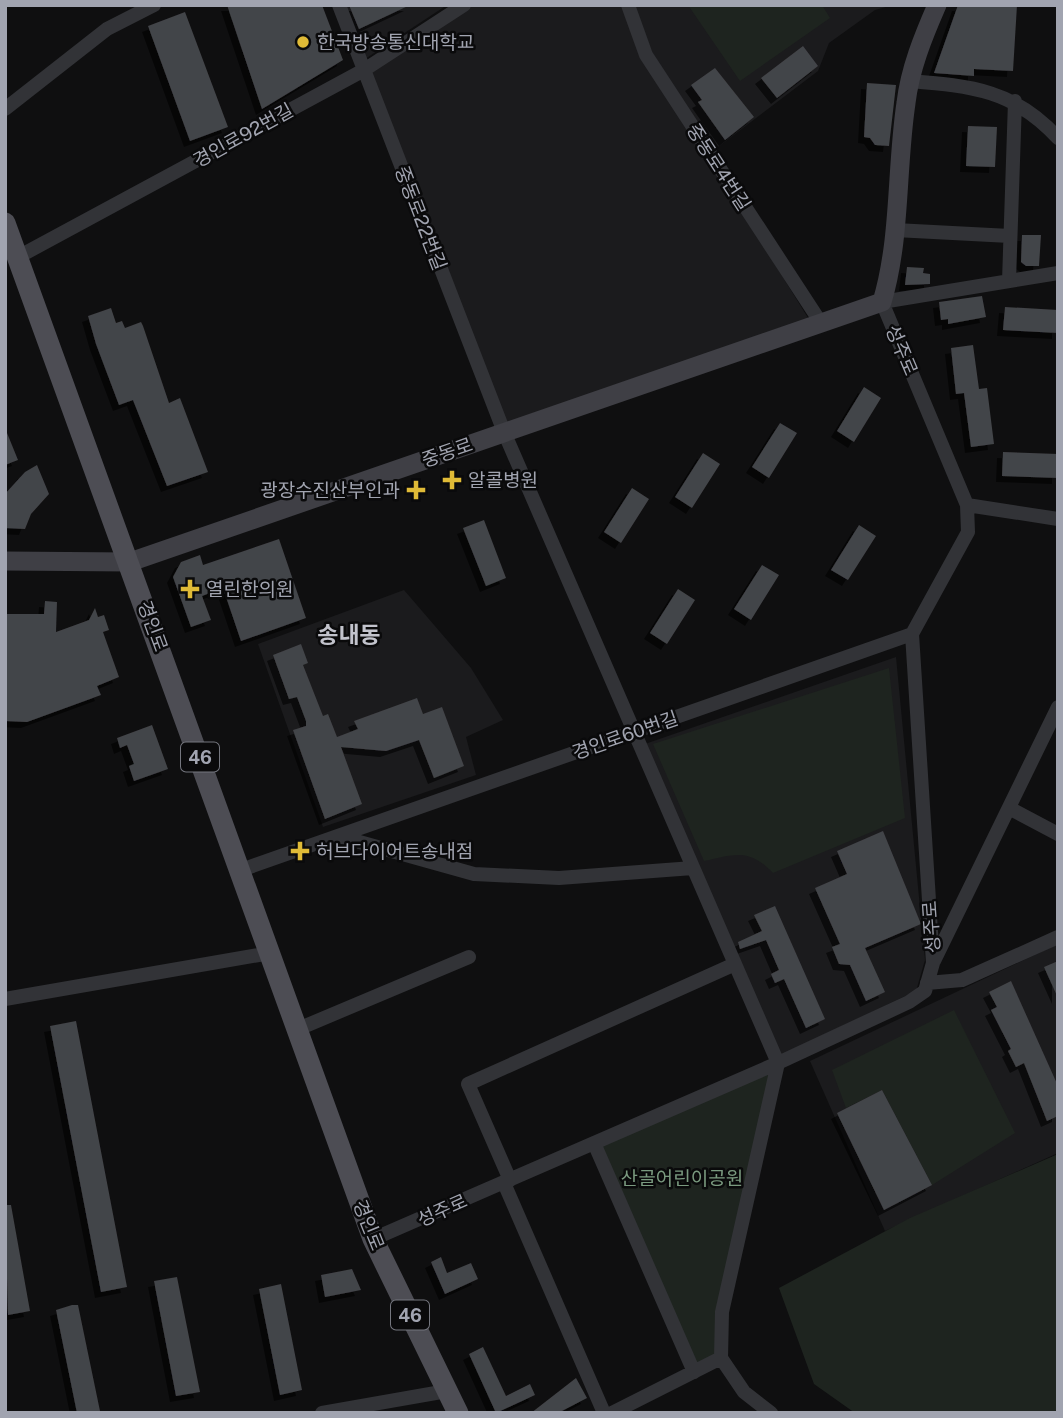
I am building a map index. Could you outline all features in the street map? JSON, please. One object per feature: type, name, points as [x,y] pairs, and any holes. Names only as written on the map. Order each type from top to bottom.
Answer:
[{"type":"main road","name":"경인로","points":[[5,223],[373,1239],[458,1413]]},
{"type":"street","points":[[5,109],[107,29],[154,5]]},
{"type":"street","name":"중동로22번길","points":[[338,5],[504,432],[778,1063]]},
{"type":"street","name":"경인로92번길","points":[[18,257],[363,69],[464,5]]},
{"type":"street","name":"중동로4번길","points":[[628,5],[646,55],[821,323]]},
{"type":"street","name":"성주로","points":[[373,1239],[778,1063],[909,1002],[925,991],[933,963],[912,634],[968,532],[967,505],[881,302],[891,270],[910,80],[915,58],[937,5]]},
{"type":"street","points":[[910,80],[971,86],[1015,101],[1058,138]]},
{"type":"street","points":[[1009,281],[1015,101]]},
{"type":"street","points":[[895,230],[1010,236]]},
{"type":"street","points":[[881,302],[1058,273]]},
{"type":"street","name":"중동로","points":[[5,561],[130,562],[881,302]]},
{"type":"street","points":[[967,505],[1058,519]]},
{"type":"street","name":"경인로60번길","points":[[241,870],[912,634]]},
{"type":"street","points":[[933,963],[1058,707]]},
{"type":"street","points":[[1009,808],[1058,834]]},
{"type":"street","points":[[338,836],[474,874],[559,878],[693,868]]},
{"type":"street","points":[[927,983],[961,980],[1058,937]]},
{"type":"street","points":[[5,999],[270,953]]},
{"type":"street","points":[[298,1029],[468,957]]},
{"type":"street","points":[[604,1413],[468,1084],[735,964]]},
{"type":"street","points":[[771,1413],[744,1392],[721,1358],[722,1312],[778,1063]]},
{"type":"street","points":[[594,1143],[694,1372]]},
{"type":"street","points":[[612,1413],[721,1358]]},
{"type":"street","points":[[323,1413],[447,1391]]},
{"type":"shaded area","points":[[343,5],[447,5],[365,59]]},
{"type":"shaded area","points":[[471,5],[626,5],[646,55],[813,326],[504,432],[366,76]]},
{"type":"shaded area","points":[[634,5],[893,5],[875,10],[829,43],[818,71],[714,150],[652,52]]},
{"type":"shaded area","points":[[404,590],[471,668],[503,720],[466,737],[476,775],[323,827],[258,644]]},
{"type":"shaded area","points":[[896,657],[925,960],[916,991],[781,1055],[645,744]]},
{"type":"shaded area","points":[[1058,944],[1058,1153],[885,1231],[810,1061]]},
{"type":"green space","points":[[688,5],[822,5],[830,18],[740,81]]},
{"type":"green space","points":[[889,668],[905,818],[773,873],[749,856],[725,856],[704,861],[653,744]]},
{"type":"green space","points":[[954,1010],[1015,1133],[932,1185],[882,1090],[846,1108],[832,1070]]},
{"type":"green space","name":"산골어린이공원","points":[[773,1070],[717,1356],[696,1367],[598,1144]]},
{"type":"green space","points":[[1058,1154],[1058,1413],[855,1413],[814,1384],[779,1288],[910,1218]]},
{"type":"building","points":[[227,5],[322,5],[343,60],[262,109]]},
{"type":"building","points":[[349,5],[410,5],[359,29]]},
{"type":"building","points":[[958,5],[1017,5],[1013,71],[974,69],[974,76],[934,73]]},
{"type":"building","points":[[185,12],[228,127],[190,141],[148,26]]},
{"type":"building","points":[[803,46],[818,66],[777,98],[761,78]]},
{"type":"building","points":[[715,68],[754,117],[725,140],[698,102],[702,100],[691,85]]},
{"type":"building","points":[[867,83],[896,85],[889,146],[875,145],[870,138],[864,137]]},
{"type":"building","points":[[968,126],[997,127],[995,167],[966,166]]},
{"type":"building","points":[[1022,235],[1041,235],[1039,266],[1026,266],[1021,262]]},
{"type":"building","points":[[907,267],[924,268],[923,273],[930,274],[930,284],[905,285]]},
{"type":"building","points":[[982,296],[986,317],[948,324],[948,319],[941,320],[939,302]]},
{"type":"building","points":[[1005,307],[1058,310],[1058,333],[1003,330]]},
{"type":"building","points":[[111,308],[116,323],[122,321],[125,328],[141,322],[169,403],[180,398],[208,472],[167,486],[133,400],[119,405],[88,316]]},
{"type":"building","points":[[973,345],[979,389],[987,388],[994,444],[971,447],[964,393],[956,394],[951,348]]},
{"type":"building","points":[[864,387],[881,398],[854,442],[837,431]]},
{"type":"building","points":[[780,423],[797,433],[769,478],[752,467]]},
{"type":"building","points":[[5,428],[18,460],[5,465]]},
{"type":"building","points":[[1003,452],[1058,454],[1058,478],[1002,476]]},
{"type":"building","points":[[703,453],[720,464],[692,508],[675,497]]},
{"type":"building","points":[[37,465],[49,494],[31,514],[25,529],[5,528],[5,494],[25,472]]},
{"type":"building","points":[[632,488],[649,499],[621,543],[604,532]]},
{"type":"building","points":[[484,520],[506,578],[486,586],[463,528]]},
{"type":"building","points":[[859,525],[876,536],[848,580],[831,570]]},
{"type":"building","points":[[279,539],[306,618],[241,641],[223,588],[202,596],[211,620],[191,627],[173,577],[181,562],[200,555],[203,565]]},
{"type":"building","points":[[762,565],[779,575],[751,620],[734,609]]},
{"type":"building","points":[[678,589],[695,600],[667,644],[650,633]]},
{"type":"building","points":[[45,601],[57,602],[56,632],[89,620],[95,608],[98,617],[104,615],[109,630],[103,632],[119,677],[97,686],[101,695],[27,722],[5,721],[6,614],[44,614]]},
{"type":"building","points":[[301,644],[308,663],[303,665],[323,716],[328,714],[337,737],[358,729],[354,721],[417,698],[423,714],[442,707],[464,766],[434,778],[419,740],[386,751],[341,747],[362,804],[325,819],[293,730],[306,726],[306,721],[297,697],[289,699],[273,655]]},
{"type":"building","points":[[152,725],[168,769],[134,781],[129,766],[134,764],[127,745],[120,748],[117,738]]},
{"type":"building","points":[[883,831],[921,924],[865,948],[885,992],[866,1001],[850,965],[839,964],[832,947],[840,944],[815,888],[847,874],[837,851]]},
{"type":"building","points":[[775,906],[825,1019],[806,1028],[784,979],[775,983],[771,974],[779,970],[766,940],[740,949],[738,942],[762,931],[754,915]]},
{"type":"building","points":[[1058,961],[1058,998],[1044,967]]},
{"type":"building","points":[[1011,981],[1058,1086],[1058,1116],[1047,1121],[1024,1063],[1016,1067],[1008,1051],[1011,1049],[991,1010],[997,1007],[989,992]]},
{"type":"building","points":[[76,1021],[127,1287],[101,1292],[50,1026]]},
{"type":"building","points":[[882,1090],[932,1185],[884,1210],[837,1113]]},
{"type":"building","points":[[5,1205],[11,1205],[30,1311],[8,1315]]},
{"type":"building","points":[[441,1257],[447,1273],[471,1263],[478,1279],[445,1294],[431,1262]]},
{"type":"building","points":[[352,1269],[361,1290],[325,1297],[321,1275]]},
{"type":"building","points":[[177,1277],[200,1392],[176,1396],[154,1281]]},
{"type":"building","points":[[281,1284],[302,1390],[280,1395],[259,1289]]},
{"type":"building","points":[[78,1305],[100,1411],[77,1413],[56,1310]]},
{"type":"building","points":[[483,1347],[506,1396],[530,1384],[535,1395],[496,1413],[469,1354]]},
{"type":"building","points":[[576,1378],[587,1398],[558,1413],[531,1413]]},
{"type":"place","name":"한국방송통신대학교","points":[[303,42]]},
{"type":"place","name":"알콜병원","points":[[452,480]]},
{"type":"place","name":"광장수진산부인과","points":[[416,490]]},
{"type":"place","name":"열린한의원","points":[[190,589]]},
{"type":"place","name":"허브다이어트송내점","points":[[300,851]]},
{"type":"district","name":"송내동","points":[[349,634]]}]
